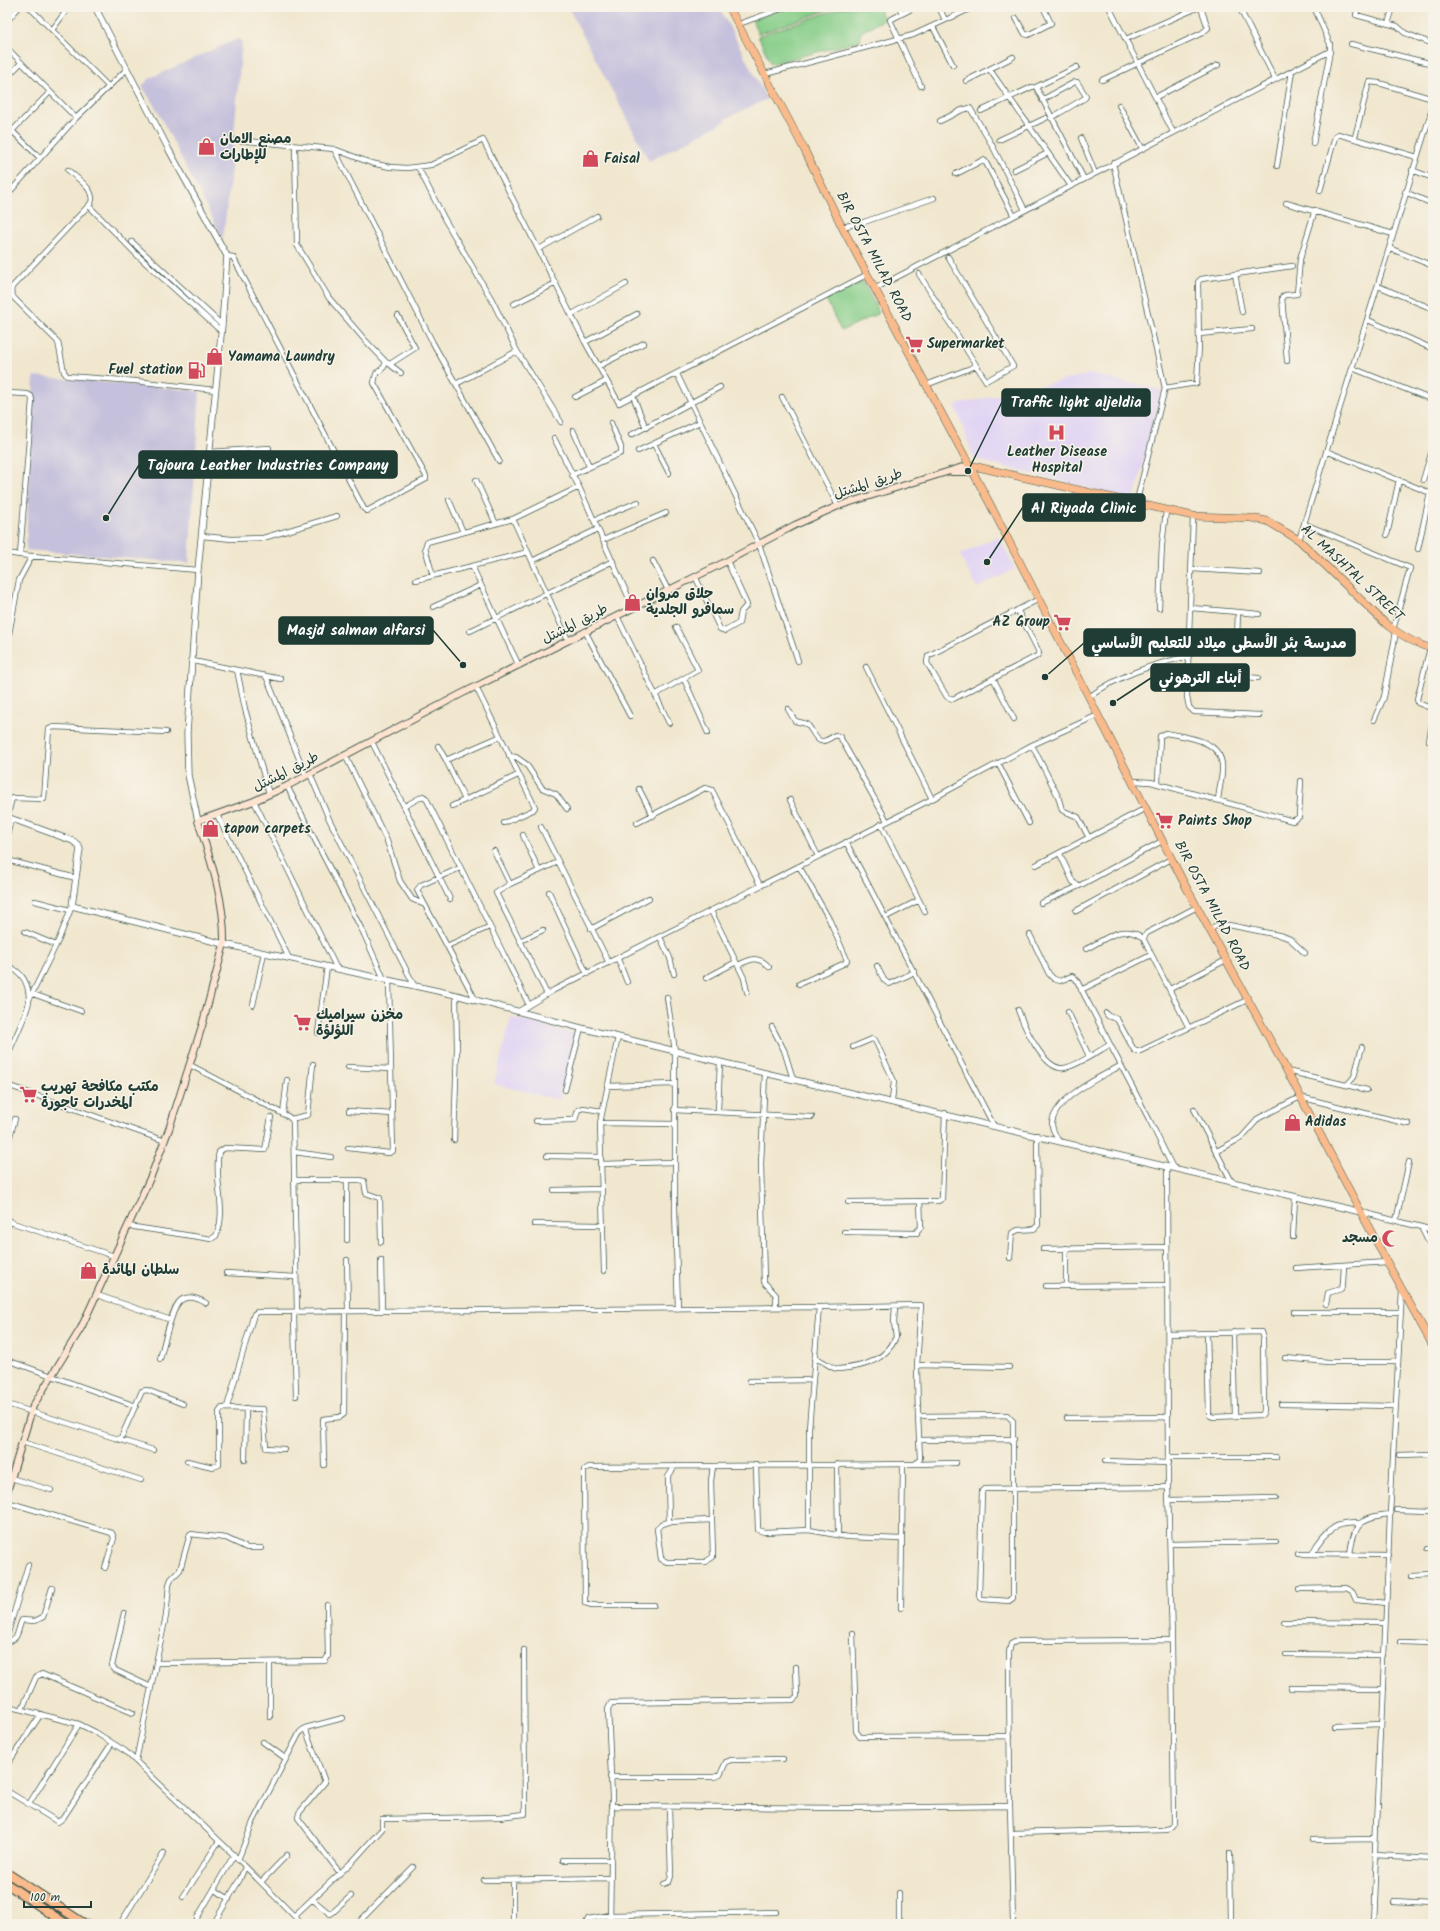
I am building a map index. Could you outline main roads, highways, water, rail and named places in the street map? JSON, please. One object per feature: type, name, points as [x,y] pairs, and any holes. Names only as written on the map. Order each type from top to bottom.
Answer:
[{"type":"highway","points":[[7,1873],[57,1905],[79,1923]]},
{"type":"highway","points":[[7,1884],[66,1924]]},
{"type":"highway","points":[[51,1914],[55,1911],[57,1905]]},
{"type":"main road","name":"BIR OSTA MILAD ROAD","points":[[730,7],[842,227],[876,288],[970,468],[994,510],[1133,781],[1171,859],[1287,1071],[1386,1262],[1431,1336],[1433,1346]]},
{"type":"main road","name":"AL MASHTAL STREET","points":[[970,468],[995,470],[1166,511],[1193,516],[1259,519],[1277,526],[1299,540],[1395,631],[1412,642],[1432,649]]},
{"type":"main road","name":"طريق المشتل","points":[[7,1492],[30,1412],[38,1396],[52,1377],[81,1328],[128,1226],[165,1140],[202,1026],[224,944],[224,916],[221,900],[198,821],[254,801],[288,786],[476,687],[727,561],[795,525],[838,506],[949,472],[970,468]]},
{"type":"place","name":"مصنع الامان للإطارات","points":[[207,147]]},
{"type":"place","name":"Faisal","points":[[591,159]]},
{"type":"place","name":"Supermarket","points":[[914,344]]},
{"type":"place","name":"Yamama Laundry","points":[[215,357]]},
{"type":"place","name":"Fuel station","points":[[196,370]]},
{"type":"place","name":"Leather Disease Hospital","points":[[1057,432]]},
{"type":"place","name":"Traffic light aljeldia","points":[[968,471]]},
{"type":"place","name":"Tajoura Leather Industries Company","points":[[106,518]]},
{"type":"place","name":"Al Riyada Clinic","points":[[987,562]]},
{"type":"place","name":"حلاق مروان سمافرو الجلدية","points":[[633,602]]},
{"type":"place","name":"AZ Group","points":[[1063,622]]},
{"type":"place","name":"Masjd salman alfarsi","points":[[463,665]]},
{"type":"place","name":"مدرسة بئر الأسطى ميلاد للتعليم الأساسي","points":[[1045,677]]},
{"type":"place","name":"أبناء الترهوني","points":[[1113,703]]},
{"type":"place","name":"Paints Shop","points":[[1165,821]]},
{"type":"place","name":"tapon carpets","points":[[211,829]]},
{"type":"place","name":"مخزن سيراميك اللؤلؤة","points":[[303,1023]]},
{"type":"place","name":"مكتب مكافحة تهريب المخدرات تاجورة","points":[[28,1095]]},
{"type":"place","name":"Adidas","points":[[1292,1122]]},
{"type":"place","name":"مسجد","points":[[1391,1238]]},
{"type":"place","name":"سلطان المائدة","points":[[89,1270]]}]
